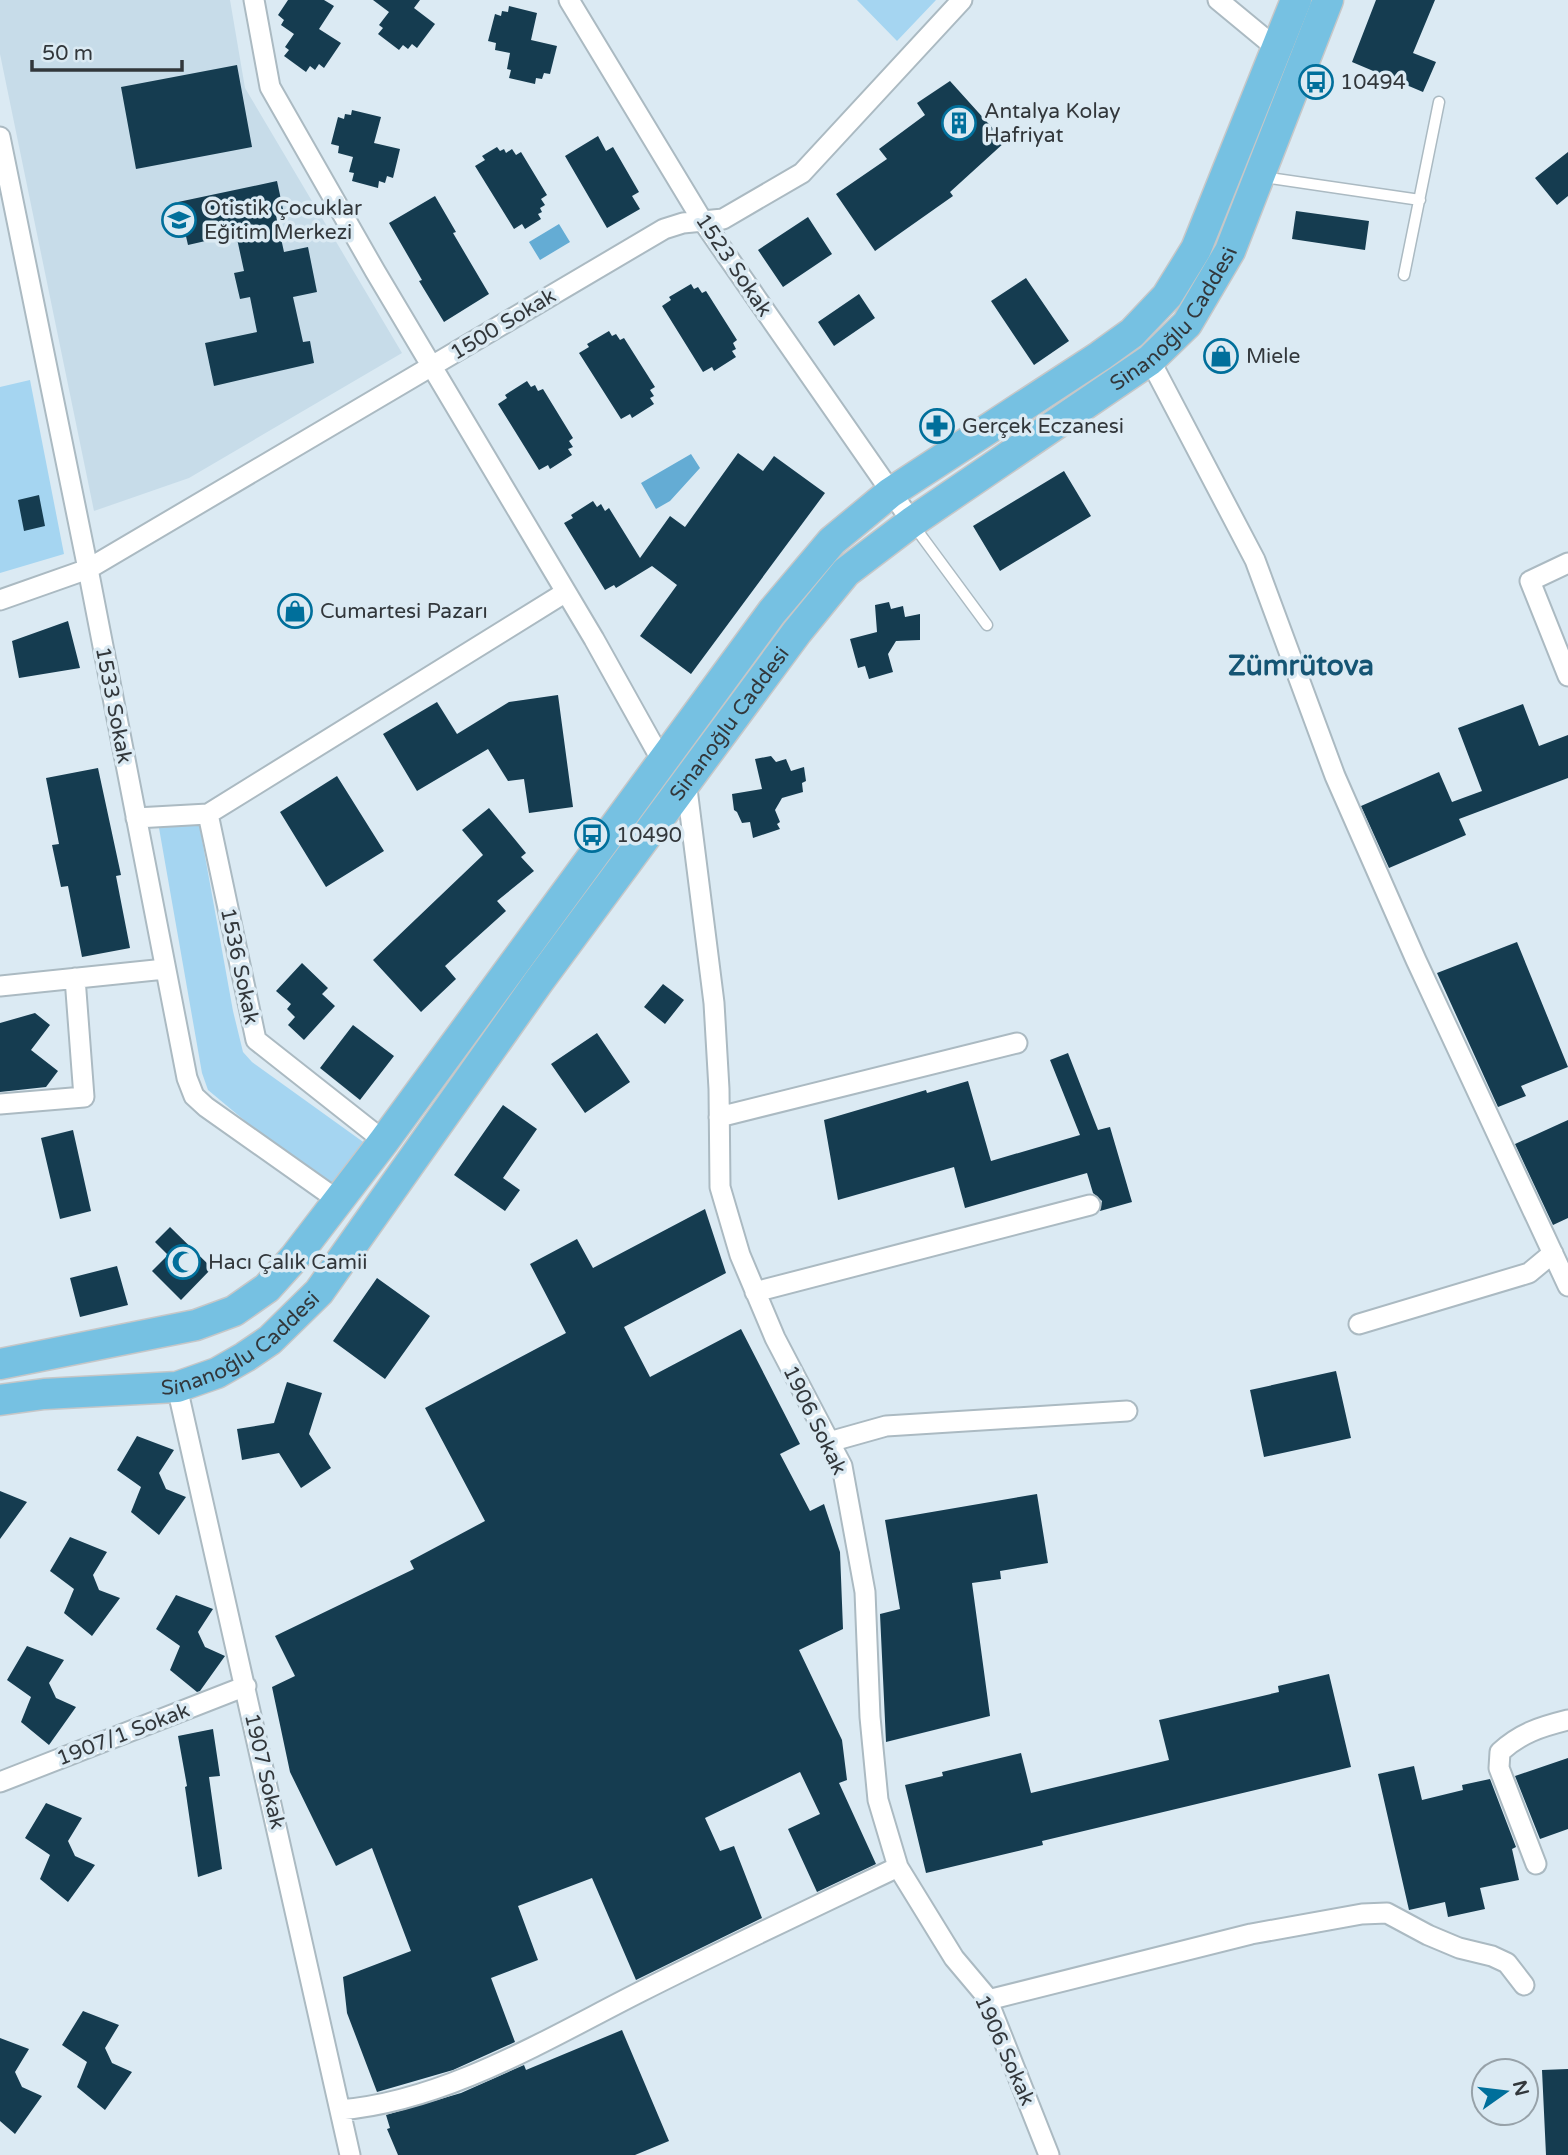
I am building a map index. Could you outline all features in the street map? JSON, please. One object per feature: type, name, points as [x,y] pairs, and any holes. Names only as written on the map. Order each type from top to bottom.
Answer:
[{"type":"main road","name":"Si̇nanoğlu Caddesi","points":[[0,1364],[196,1325],[234,1311],[267,1288],[339,1201],[384,1141],[772,612],[832,541],[890,494],[1132,333],[1167,296],[1196,249],[1296,0]]},
{"type":"main road","name":"Si̇nanoğlu Caddesi","points":[[0,1400],[44,1394],[177,1387],[217,1373],[245,1357],[270,1340],[319,1292],[539,981],[797,632],[846,572],[912,522],[1150,360],[1187,324],[1230,251],[1328,0]]},
{"type":"street","points":[[254,0],[270,87],[663,761]]},
{"type":"street","name":"1523 Sokak","points":[[569,0],[702,220],[912,522]]},
{"type":"street","name":"1500 Sokak","points":[[0,600],[88,569],[664,229],[683,223],[723,219],[802,173],[962,0]]},
{"type":"street","points":[[1218,0],[1276,48]]},
{"type":"street","name":"1533 Sokak","points":[[0,137],[5,182],[88,569],[187,1079],[194,1096],[206,1107],[339,1201]]},
{"type":"street","points":[[1150,360],[1255,560],[1335,776],[1416,960],[1568,1286]]},
{"type":"street","points":[[1568,563],[1530,581],[1568,676]]},
{"type":"street","points":[[136,818],[208,814],[566,592]]},
{"type":"street","name":"1906 Sokak","points":[[686,781],[714,1003],[720,1187],[740,1255],[775,1338],[842,1466],[865,1592],[870,1717],[878,1800],[898,1867],[954,1958],[988,2000],[1049,2155]]},
{"type":"street","name":"1536 Sokak","points":[[208,814],[256,1041],[384,1141]]},
{"type":"street","points":[[0,986],[164,969]]},
{"type":"street","points":[[0,1104],[84,1097],[75,978]]},
{"type":"street","points":[[719,1117],[1017,1043]]},
{"type":"street","points":[[755,1292],[1090,1205]]},
{"type":"street","points":[[1359,1324],[1529,1272],[1553,1253]]},
{"type":"street","name":"1907 Sokak","points":[[177,1387],[350,2155]]},
{"type":"street","points":[[829,1442],[886,1426],[1127,1411]]},
{"type":"street","name":"1907/1 Sokak","points":[[0,1782],[246,1686]]},
{"type":"street","points":[[1536,1864],[1499,1768],[1500,1752],[1516,1737],[1568,1720]]},
{"type":"street","points":[[340,2110],[403,2101],[501,2062],[705,1959],[898,1867]]},
{"type":"street","points":[[988,2000],[1251,1934],[1362,1914],[1387,1913],[1459,1948],[1492,1956],[1507,1963],[1524,1985]]},
{"type":"lane","points":[[1404,275],[1439,102]]},
{"type":"lane","points":[[1259,177],[1419,200]]},
{"type":"lane","points":[[912,522],[987,625]]},
{"type":"shaded area","name":"Otistik Çocuklar Eğitim Merkezi","points":[[0,0],[230,0],[245,88],[402,353],[189,478],[94,511],[0,54]]},
{"type":"shaded area","points":[[857,0],[936,0],[897,41]]},
{"type":"shaded area","points":[[559,224],[570,242],[540,260],[529,242]]},
{"type":"shaded area","points":[[30,380],[64,554],[0,573],[0,387]]},
{"type":"shaded area","points":[[691,454],[700,468],[670,501],[656,509],[641,483]]},
{"type":"shaded area","points":[[199,823],[243,1052],[252,1062],[366,1144],[336,1186],[268,1140],[208,1090],[202,1073],[159,828]]},
{"type":"building","points":[[288,0],[324,0],[334,6],[319,29],[341,43],[324,68],[319,64],[315,70],[310,66],[306,72],[284,56],[289,50],[285,47],[294,34],[281,25],[284,20],[278,15]]},
{"type":"building","points":[[373,0],[420,0],[414,8],[435,24],[417,48],[412,44],[408,49],[403,45],[399,50],[378,34],[383,28],[379,25],[389,12]]},
{"type":"building","points":[[1376,0],[1435,0],[1413,53],[1436,62],[1423,92],[1352,62]]},
{"type":"building","points":[[509,6],[537,13],[531,40],[557,46],[550,74],[544,73],[542,79],[536,78],[535,84],[509,78],[511,70],[507,69],[510,53],[495,50],[496,43],[488,41],[495,14],[501,16],[502,11],[508,12]]},
{"type":"building","points":[[237,65],[252,147],[136,169],[121,87]]},
{"type":"building","points":[[950,81],[1005,142],[950,192],[953,196],[875,251],[836,194],[887,159],[879,149],[925,115],[917,103]]},
{"type":"building","points":[[352,110],[381,117],[374,143],[400,149],[393,178],[387,176],[385,183],[379,181],[378,188],[352,181],[354,173],[349,172],[353,157],[338,153],[339,146],[331,144],[338,117],[344,119],[345,114],[351,115]]},
{"type":"building","points":[[598,136],[606,151],[613,147],[639,192],[632,196],[640,209],[607,228],[565,156]]},
{"type":"building","points":[[497,147],[500,151],[504,149],[506,153],[512,149],[516,155],[521,152],[547,195],[541,199],[545,205],[540,208],[542,212],[538,214],[541,219],[525,229],[522,224],[514,229],[475,166],[485,160],[482,156]]},
{"type":"building","points":[[1568,152],[1568,196],[1557,205],[1535,178]]},
{"type":"building","points":[[277,181],[283,209],[275,211],[284,252],[308,247],[317,292],[293,297],[303,342],[310,341],[314,363],[214,386],[205,343],[257,332],[250,297],[240,299],[234,273],[244,271],[236,234],[188,245],[178,202]]},
{"type":"building","points":[[435,196],[489,294],[444,322],[389,223]]},
{"type":"building","points":[[1296,211],[1369,221],[1365,250],[1292,239]]},
{"type":"building","points":[[808,217],[832,254],[783,287],[758,250]]},
{"type":"building","points":[[1026,278],[1069,341],[1034,365],[991,301]]},
{"type":"building","points":[[691,284],[694,289],[698,287],[702,293],[706,291],[737,340],[733,343],[736,349],[732,351],[736,357],[714,371],[712,367],[703,372],[662,306],[671,300],[669,297]]},
{"type":"building","points":[[859,294],[875,318],[834,346],[818,322]]},
{"type":"building","points":[[609,331],[612,336],[616,334],[620,340],[624,338],[655,387],[650,390],[654,396],[650,398],[654,404],[632,418],[630,414],[621,419],[579,353],[589,347],[587,344]]},
{"type":"building","points":[[527,381],[531,387],[535,385],[538,391],[543,389],[573,438],[569,441],[573,447],[568,449],[572,455],[550,469],[548,465],[539,470],[498,404],[507,398],[505,395]]},
{"type":"building","points":[[738,453],[763,471],[774,456],[825,493],[691,674],[640,636],[677,585],[652,566],[616,588],[614,585],[605,590],[564,523],[573,518],[571,515],[593,501],[597,507],[601,504],[605,511],[609,508],[640,558],[670,516],[685,527]]},
{"type":"building","points":[[1064,471],[1091,516],[1000,571],[973,526]]},
{"type":"building","points":[[39,495],[45,526],[24,531],[18,500]]},
{"type":"building","points":[[889,602],[891,609],[903,606],[905,617],[920,614],[920,640],[896,641],[888,654],[893,672],[869,679],[865,666],[858,668],[850,639],[877,632],[875,605]]},
{"type":"building","points":[[68,621],[80,668],[19,678],[12,641]]},
{"type":"building","points":[[558,695],[573,807],[529,813],[524,779],[508,781],[488,749],[417,791],[383,734],[437,702],[457,734],[509,702]]},
{"type":"building","points":[[1523,704],[1539,746],[1568,735],[1568,778],[1459,819],[1466,835],[1389,868],[1361,806],[1439,772],[1452,802],[1482,791],[1458,728]]},
{"type":"building","points":[[771,756],[776,762],[786,759],[791,771],[804,767],[806,781],[802,783],[803,792],[782,798],[775,810],[780,829],[753,838],[750,822],[742,823],[734,810],[732,794],[762,789],[755,759]]},
{"type":"building","points":[[98,768],[121,875],[116,876],[130,948],[82,957],[68,886],[61,887],[52,845],[59,844],[46,778]]},
{"type":"building","points":[[337,776],[384,851],[326,887],[280,812]]},
{"type":"building","points":[[489,808],[526,853],[521,857],[534,871],[497,901],[506,911],[445,966],[456,979],[421,1012],[373,960],[483,855],[462,830]]},
{"type":"building","points":[[1517,942],[1568,1067],[1521,1086],[1526,1096],[1498,1107],[1437,973]]},
{"type":"building","points":[[302,963],[328,988],[322,994],[335,1006],[304,1040],[288,1025],[295,1017],[287,1009],[291,1004],[276,991]]},
{"type":"building","points":[[663,984],[684,1000],[665,1024],[644,1007]]},
{"type":"building","points":[[35,1013],[50,1025],[31,1050],[58,1071],[46,1087],[0,1092],[0,1023]]},
{"type":"building","points":[[353,1025],[394,1056],[360,1100],[320,1068]]},
{"type":"building","points":[[597,1033],[630,1082],[585,1113],[551,1064]]},
{"type":"building","points":[[1068,1053],[1098,1130],[1110,1127],[1132,1202],[1100,1211],[1102,1201],[1093,1193],[1087,1173],[965,1208],[954,1167],[838,1200],[824,1120],[926,1090],[927,1093],[968,1081],[991,1161],[1080,1135],[1050,1060]]},
{"type":"building","points":[[503,1105],[537,1129],[503,1178],[520,1190],[505,1211],[454,1175]]},
{"type":"building","points":[[1568,1120],[1568,1218],[1553,1225],[1515,1144]]},
{"type":"building","points":[[73,1130],[91,1211],[60,1219],[41,1138]]},
{"type":"building","points":[[705,1209],[726,1273],[624,1327],[650,1377],[741,1329],[800,1444],[780,1454],[810,1511],[824,1504],[840,1552],[843,1629],[799,1650],[842,1740],[847,1780],[839,1783],[876,1864],[817,1892],[788,1829],[820,1814],[800,1772],[705,1818],[720,1851],[734,1846],[762,1918],[636,1980],[592,1878],[518,1906],[538,1960],[491,1978],[515,2042],[453,2070],[377,2092],[347,2013],[343,1977],[411,1951],[372,1848],[336,1866],[290,1772],[272,1687],[295,1676],[275,1636],[414,1569],[410,1561],[485,1521],[425,1408],[566,1333],[530,1264],[577,1239],[593,1268]]},
{"type":"building","name":"Hacı Çalık Camii","points":[[170,1227],[212,1268],[181,1300],[152,1271],[168,1255],[155,1242]]},
{"type":"building","points":[[117,1266],[128,1305],[80,1317],[70,1278]]},
{"type":"building","points":[[377,1278],[430,1316],[385,1379],[333,1341]]},
{"type":"building","points":[[1336,1371],[1351,1438],[1264,1457],[1250,1390]]},
{"type":"building","points":[[287,1382],[322,1393],[309,1434],[331,1468],[301,1488],[279,1453],[242,1460],[237,1429],[274,1423]]},
{"type":"building","points":[[137,1436],[174,1450],[159,1473],[166,1489],[186,1497],[159,1535],[131,1512],[141,1487],[117,1470]]},
{"type":"building","points":[[0,1491],[27,1502],[0,1539]]},
{"type":"building","points":[[1037,1494],[1048,1563],[1000,1571],[1001,1579],[972,1583],[990,1716],[886,1742],[880,1614],[900,1609],[885,1520]]},
{"type":"building","points":[[70,1537],[107,1552],[93,1575],[99,1590],[120,1598],[92,1636],[64,1613],[74,1589],[50,1571]]},
{"type":"building","points":[[176,1595],[213,1609],[198,1632],[205,1647],[225,1656],[197,1692],[170,1670],[180,1646],[156,1629]]},
{"type":"building","points":[[27,1646],[64,1660],[49,1683],[56,1698],[76,1707],[49,1745],[21,1722],[31,1697],[7,1680]]},
{"type":"building","points":[[1329,1674],[1351,1767],[1042,1841],[1043,1845],[926,1873],[905,1785],[943,1776],[942,1772],[1021,1753],[1031,1793],[1169,1760],[1159,1720],[1279,1692],[1278,1686]]},
{"type":"building","points":[[213,1729],[220,1776],[209,1777],[222,1869],[198,1877],[178,1736]]},
{"type":"building","points":[[1568,1758],[1568,1829],[1540,1839],[1515,1776]]},
{"type":"building","points":[[1414,1766],[1422,1800],[1463,1790],[1462,1785],[1490,1779],[1516,1847],[1512,1849],[1519,1880],[1480,1888],[1485,1909],[1448,1917],[1445,1902],[1409,1910],[1378,1774]]},
{"type":"building","points":[[46,1803],[82,1818],[68,1841],[75,1856],[95,1865],[68,1902],[40,1879],[50,1855],[25,1838]]},
{"type":"building","points":[[83,2011],[119,2025],[105,2048],[112,2063],[132,2072],[105,2110],[77,2087],[87,2062],[62,2045]]},
{"type":"building","points":[[622,2030],[669,2141],[635,2155],[398,2155],[387,2129],[390,2128],[386,2115],[461,2093],[524,2065],[526,2070]]},
{"type":"building","points":[[0,2038],[29,2049],[15,2072],[22,2087],[42,2096],[15,2134],[0,2121]]},
{"type":"building","points":[[1568,2069],[1568,2155],[1546,2155],[1542,2070]]},
{"type":"place","name":"10494","points":[[1316,82]]},
{"type":"place","name":"Antalya Kolay Hafriyat","points":[[959,123]]},
{"type":"place","name":"Otistik Çocuklar Eğitim Merkezi","points":[[179,220]]},
{"type":"place","name":"Miele","points":[[1221,356]]},
{"type":"place","name":"Gerçek Eczanesi","points":[[937,426]]},
{"type":"place","name":"Cumartesi Pazarı","points":[[295,611]]},
{"type":"place","name":"10490","points":[[592,835]]},
{"type":"place","name":"Hacı Çalık Camii","points":[[183,1262]]},
{"type":"district","name":"Zümrütova","points":[[1301,665]]}]
